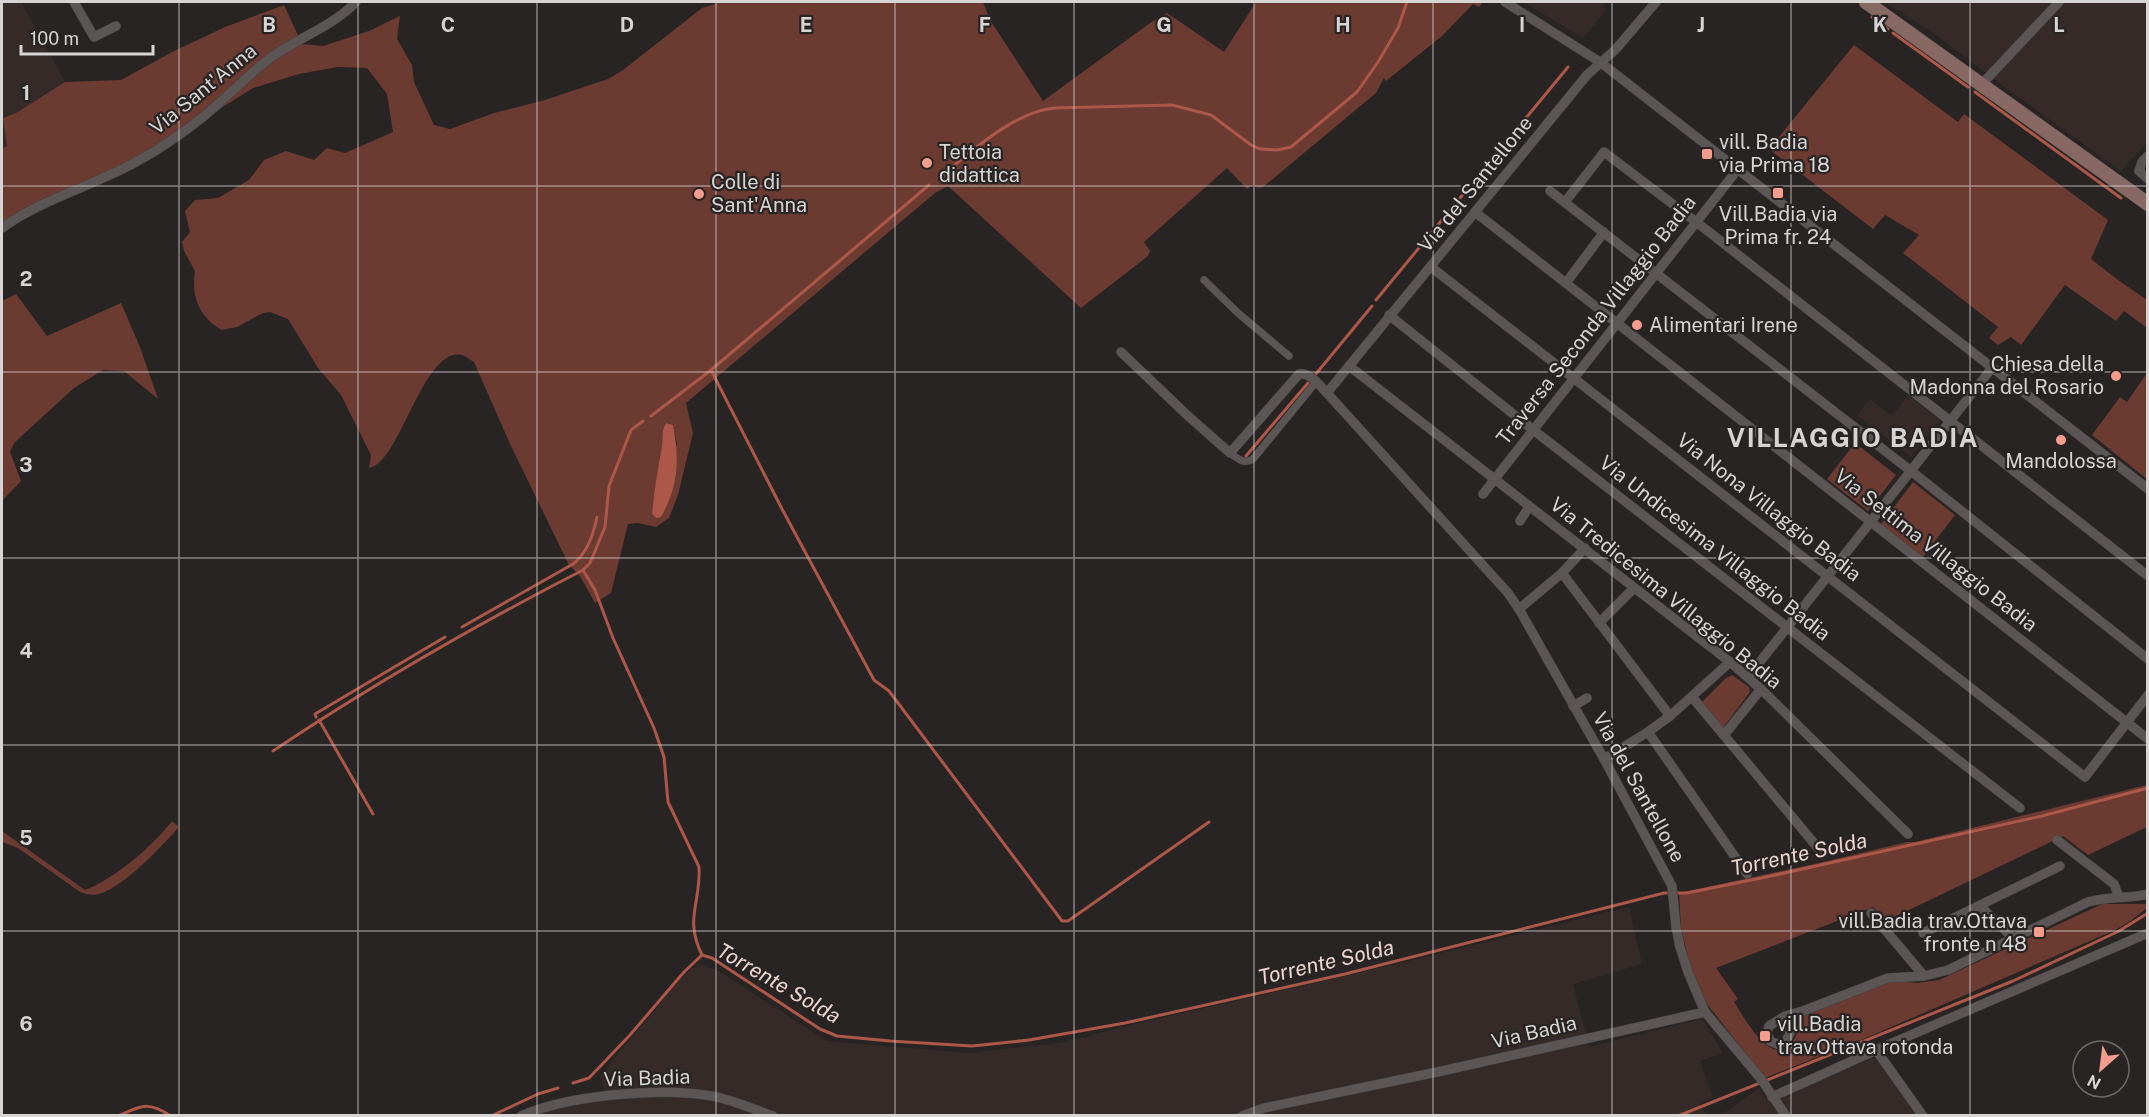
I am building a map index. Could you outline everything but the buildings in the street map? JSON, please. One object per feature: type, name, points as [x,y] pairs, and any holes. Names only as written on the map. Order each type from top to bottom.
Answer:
[{"type":"main road","points":[[1866,2],[2148,204]]},
{"type":"street","points":[[74,2],[94,37],[116,26]]},
{"type":"street","name":"Via Sant'Anna","points":[[2,228],[35,208],[135,162],[166,143],[204,116],[249,74],[274,55],[336,21],[356,2]]},
{"type":"street","points":[[1505,2],[1600,62],[2148,489]]},
{"type":"street","name":"Via del Santellone","points":[[1327,393],[1600,62],[1616,49],[1656,2]]},
{"type":"street","points":[[1981,85],[2059,2]]},
{"type":"street","points":[[1565,202],[1604,152],[2148,576]]},
{"type":"street","points":[[2148,156],[2142,162],[2139,171],[2148,179]]},
{"type":"street","name":"Traversa Seconda Villaggio Badia","points":[[1483,494],[1738,169]]},
{"type":"street","points":[[1550,190],[2148,659]]},
{"type":"street","name":"Via Settima Villaggio Badia","points":[[1475,212],[2148,739]]},
{"type":"street","points":[[1566,284],[1604,232]]},
{"type":"street","name":"Via Nona Villaggio Badia","points":[[1431,267],[2085,777],[2126,722]]},
{"type":"street","points":[[1204,280],[1238,313],[1289,356]]},
{"type":"street","name":"Via Undicesima Villaggio Badia","points":[[1389,315],[2020,808]]},
{"type":"street","points":[[1121,352],[1187,415],[1230,453],[1242,461],[1253,459],[1316,382],[1306,375],[1299,374],[1230,453]]},
{"type":"street","name":"Via Tredicesima Villaggio Badia","points":[[1349,366],[1748,677],[1908,834]]},
{"type":"street","points":[[1748,677],[1992,368]]},
{"type":"street","name":"Via del Santellone","points":[[1316,382],[1508,593],[1519,609],[1604,759],[1672,886],[1680,947],[1705,1012]]},
{"type":"street","name":"Via Tredicesima Villaggio Badia","points":[[1520,521],[1529,507]]},
{"type":"street","points":[[1519,609],[1562,573],[1585,548]]},
{"type":"street","points":[[1562,573],[1670,716]]},
{"type":"street","points":[[1599,623],[1634,588]]},
{"type":"street","points":[[1604,759],[1670,716],[1730,662]]},
{"type":"street","points":[[1724,735],[1761,689]]},
{"type":"street","points":[[2126,722],[2148,695]]},
{"type":"street","points":[[1692,697],[1822,854]]},
{"type":"street","name":"Via del Santellone","points":[[1573,706],[1587,698]]},
{"type":"street","points":[[1648,732],[1748,874]]},
{"type":"street","points":[[2057,840],[2114,884],[2119,897]]},
{"type":"street","points":[[1923,933],[2060,866]]},
{"type":"street","points":[[1803,1011],[1794,1020],[1785,1042],[1777,1044],[1770,1041],[1767,1029],[1785,1016],[1888,978],[1903,975],[1924,976],[1948,970],[2088,902],[2102,898],[2135,897],[2148,894]]},
{"type":"street","points":[[1980,906],[2013,938]]},
{"type":"street","points":[[1871,913],[1924,976]]},
{"type":"street","points":[[1772,1097],[2148,933]]},
{"type":"street","points":[[1705,1012],[1763,1083],[1786,1116]]},
{"type":"street","name":"Via Badia","points":[[1242,1116],[1264,1108],[1705,1012]]},
{"type":"street","points":[[1776,1022],[1786,1024],[1790,1032]]},
{"type":"street","points":[[1876,1050],[1923,1116]]},
{"type":"street","name":"Via Badia","points":[[521,1116],[548,1106],[619,1094],[672,1093],[714,1097],[773,1116]]},
{"type":"shaded area","points":[[2,2],[21,2],[65,82],[11,116],[7,146],[2,149]]},
{"type":"shaded area","points":[[715,2],[983,2],[990,20],[1043,101],[1167,13],[1224,52],[1256,2],[1483,2],[1479,7],[1473,4],[1442,36],[1386,81],[1384,78],[1376,93],[1263,187],[1252,185],[1247,189],[1227,168],[1144,242],[1150,251],[1148,256],[1081,308],[948,186],[935,193],[686,403],[693,433],[678,495],[669,518],[656,527],[638,523],[628,524],[611,593],[595,603],[580,576],[569,565],[510,444],[474,362],[462,355],[448,357],[435,368],[391,447],[380,462],[369,468],[371,455],[341,395],[318,368],[288,319],[270,312],[263,313],[237,327],[222,330],[208,319],[198,305],[194,289],[195,271],[184,251],[182,242],[190,232],[185,211],[195,200],[218,198],[249,180],[264,160],[286,151],[314,160],[327,148],[345,153],[393,132],[387,94],[367,68],[337,67],[299,74],[253,88],[183,132],[110,173],[26,209],[2,223],[2,149],[7,146],[3,118],[16,113],[65,82],[121,80],[225,27],[284,5],[302,44],[323,46],[369,31],[400,16],[397,39],[412,65],[414,82],[434,125],[450,129],[494,113],[545,100],[608,79],[623,70],[702,8],[715,4]],"holes":[[[666,423],[673,426],[677,443],[656,518],[652,514],[663,431]]]},
{"type":"shaded area","points":[[1523,2],[1606,2],[1602,6],[1606,10],[1583,38]]},
{"type":"shaded area","points":[[1884,2],[2147,2],[2147,143],[2121,171],[1938,36]]},
{"type":"shaded area","points":[[1854,45],[1958,122],[1964,114],[2108,220],[2091,259],[2147,300],[2147,328],[2124,311],[2116,321],[2065,285],[2021,345],[2011,337],[1998,345],[1989,338],[1998,327],[1903,253],[1919,235],[1885,215],[1873,229],[1769,149]]},
{"type":"shaded area","points":[[16,294],[47,336],[121,303],[140,347],[158,399],[124,371],[103,370],[74,388],[14,443],[10,452],[21,481],[2,501],[2,301]]},
{"type":"shaded area","points":[[2147,373],[2147,479],[2092,435],[2120,397],[2127,402]]},
{"type":"shaded area","points":[[1908,395],[1940,420],[1911,457],[1857,415],[1870,399],[1892,416]]},
{"type":"shaded area","points":[[666,423],[673,425],[676,473],[667,506],[661,517],[656,518],[652,514]]},
{"type":"shaded area","points":[[1855,443],[1896,475],[1868,511],[1827,479]]},
{"type":"shaded area","points":[[1913,482],[1955,515],[1923,557],[1881,524]]},
{"type":"shaded area","points":[[1732,675],[1749,687],[1750,692],[1722,729],[1700,704],[1726,678]]},
{"type":"shaded area","points":[[2147,785],[2147,827],[2088,855],[2063,836],[1886,921],[1873,907],[1716,968],[1738,999],[1734,1002],[1752,1029],[1768,1046],[1776,1050],[1785,1049],[1793,1041],[1803,1015],[1887,982],[1898,980],[1917,983],[1939,980],[2102,904],[2147,904],[2147,908],[2113,931],[1868,1037],[1765,1078],[1707,1004],[1699,988],[1690,966],[1681,928],[1679,893],[1915,842]]},
{"type":"shaded area","points":[[172,821],[179,827],[153,855],[120,883],[96,895],[80,892],[18,848],[2,842],[2,831],[85,890],[108,878],[132,861]]},
{"type":"shaded area","points":[[1629,907],[1642,964],[1573,984],[1589,1047],[1702,1019],[1723,1053],[1700,1061],[1713,1097],[1699,1104],[1707,1115],[513,1116],[531,1106],[605,1090],[600,1077],[608,1066],[683,976],[699,964],[719,971],[826,1041],[971,1053],[1065,1042]]},
{"type":"shaded area","points":[[1874,1058],[1918,1116],[1720,1116],[1758,1089],[1768,1100]]},
{"type":"waterway","points":[[941,176],[994,134],[1024,117],[1054,108],[1172,105],[1211,115],[1251,145],[1260,149],[1277,150],[1291,147],[1357,92],[1398,28],[1407,2]]},
{"type":"waterway","points":[[1872,17],[1888,29]]},
{"type":"waterway","points":[[1893,33],[1968,87]]},
{"type":"waterway","points":[[1376,300],[1568,67]]},
{"type":"waterway","points":[[1975,92],[2121,198]]},
{"type":"waterway","points":[[651,416],[711,370],[929,185]]},
{"type":"waterway","points":[[1315,375],[1372,306]]},
{"type":"waterway","points":[[711,370],[782,509],[874,680],[889,691],[1062,921],[1068,921],[1209,822]]},
{"type":"waterway","points":[[1246,456],[1308,383]]},
{"type":"waterway","points":[[273,751],[425,656],[583,570],[590,563],[605,527],[609,486],[631,430],[643,421]]},
{"type":"waterway","points":[[462,627],[573,564],[583,554],[589,543],[597,517]]},
{"type":"waterway","points":[[583,570],[595,590],[613,638],[654,728],[664,757],[668,802],[699,867],[694,931],[702,955]]},
{"type":"waterway","points":[[316,717],[315,714],[445,637]]},
{"type":"waterway","points":[[319,720],[373,814]]},
{"type":"waterway","name":"Torrente Solda","points":[[573,1083],[589,1078],[702,955],[712,958],[820,1029],[837,1036],[972,1046],[1029,1040],[1125,1023],[1345,974],[1664,893],[1687,893],[1766,877],[2042,816],[2148,788]]},
{"type":"waterway","points":[[1678,1116],[2013,981],[2119,931],[2148,913]]},
{"type":"waterway","name":"Torrente Solda","points":[[491,1116],[538,1094],[558,1088]]},
{"type":"waterway","name":"Torrente Solda","points":[[118,1116],[145,1106],[156,1108],[171,1116]]},
{"type":"place","name":"vill. Badia via Prima 18","points":[[1707,154]]},
{"type":"place","name":"Tettoia didattica","points":[[927,163]]},
{"type":"place","name":"Vill.Badia via Prima fr. 24","points":[[1778,193]]},
{"type":"place","name":"Colle di Sant'Anna","points":[[699,194]]},
{"type":"place","name":"Alimentari Irene","points":[[1637,325]]},
{"type":"place","name":"Chiesa della Madonna del Rosario","points":[[2116,376]]},
{"type":"place","name":"Mandolossa","points":[[2061,440]]},
{"type":"place","name":"vill.Badia trav.Ottava fronte n 48","points":[[2039,932]]},
{"type":"place","name":"vill.Badia trav.Ottava rotonda","points":[[1765,1036]]},
{"type":"district","name":"VILLAGGIO BADIA","points":[[1853,437]]}]
